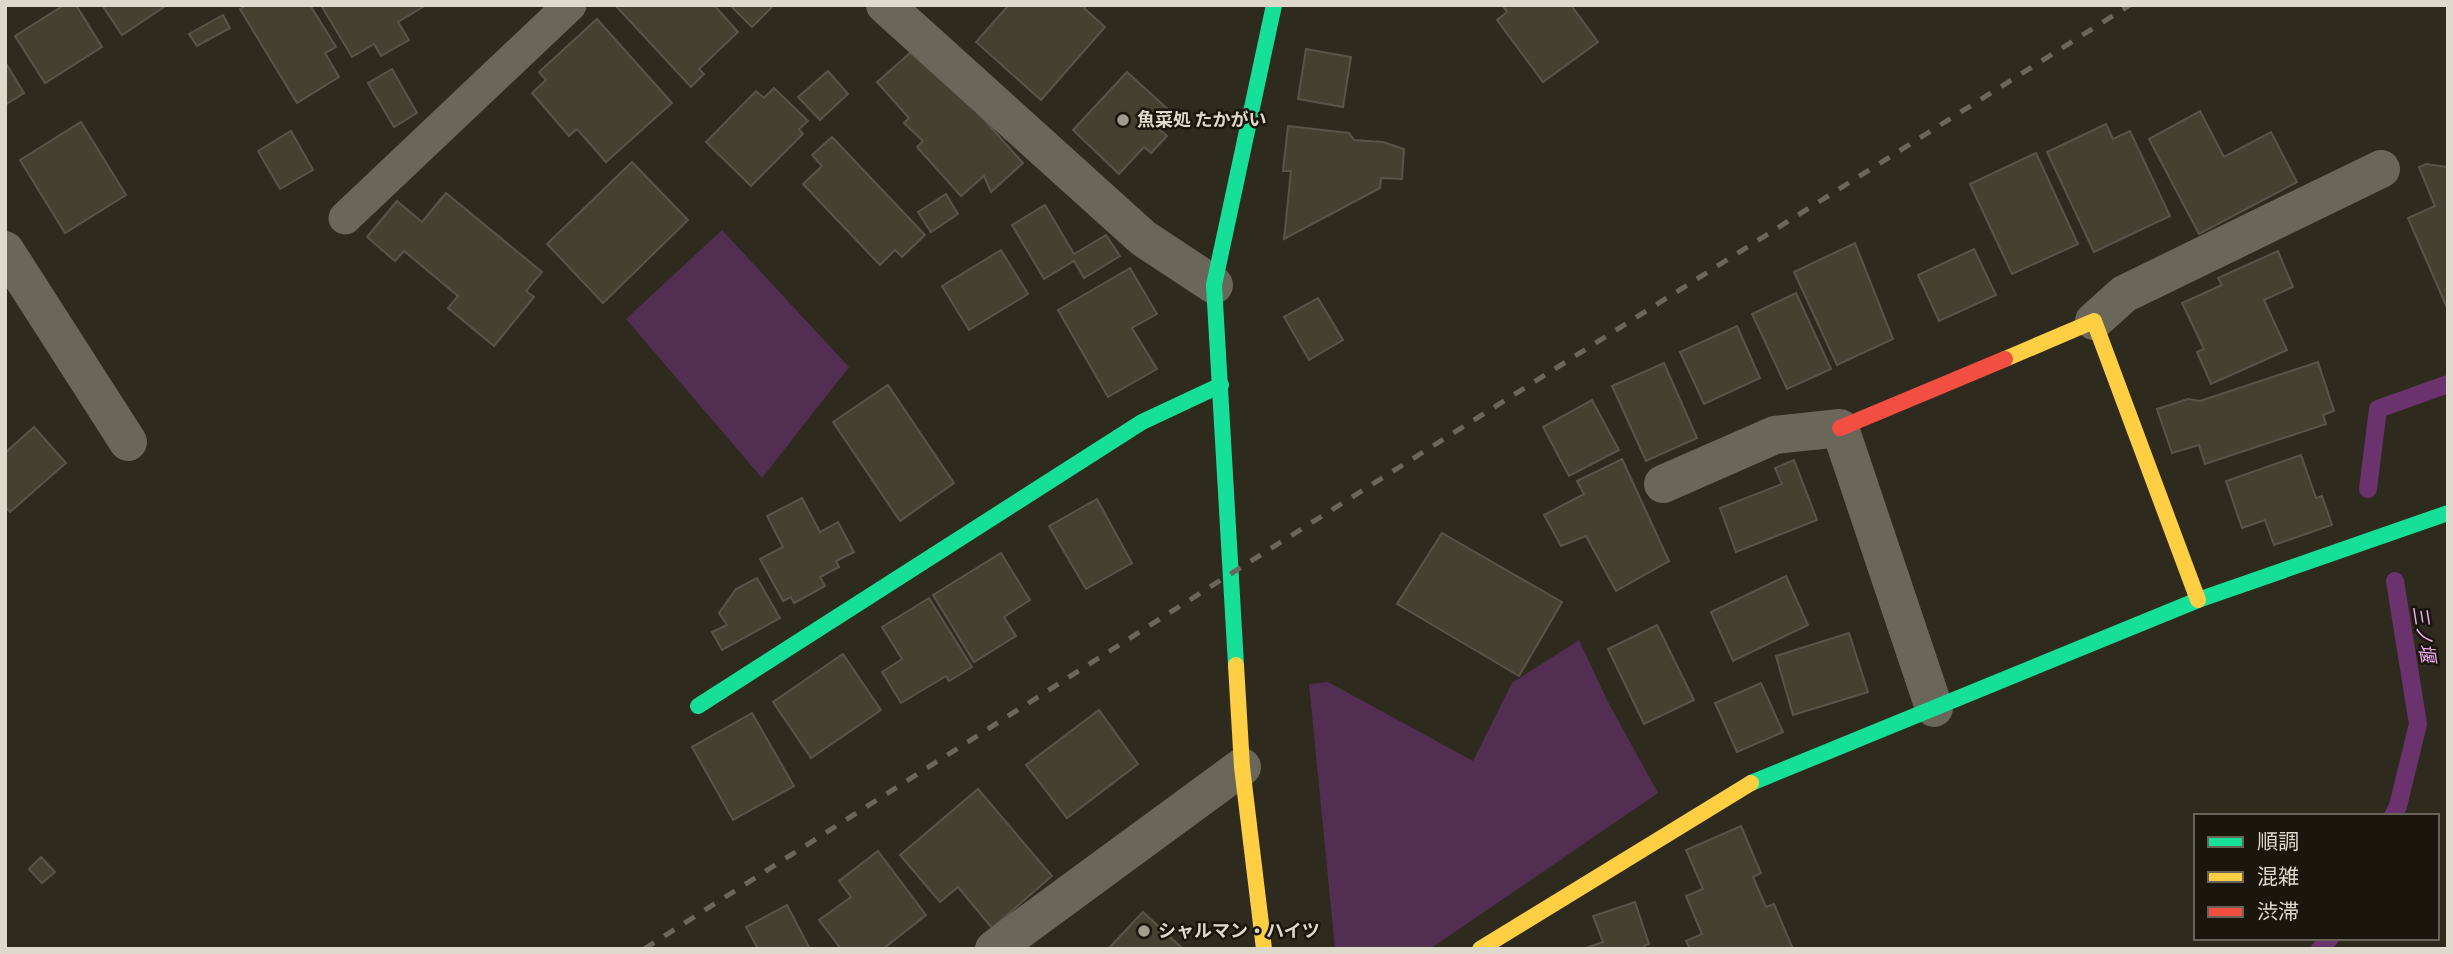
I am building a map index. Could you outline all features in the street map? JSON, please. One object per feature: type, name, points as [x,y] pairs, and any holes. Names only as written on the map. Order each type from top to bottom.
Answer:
[{"type":"street","points":[[885,5],[1143,238],[1214,285]]},
{"type":"street","points":[[1264,949],[1242,767],[1214,285],[1274,5]]},
{"type":"street","points":[[1663,484],[1775,435],[1840,428],[2094,321],[2124,293],[2381,169]]},
{"type":"street","points":[[5,250],[128,442]]},
{"type":"street","points":[[2094,321],[2198,600]]},
{"type":"street","points":[[698,706],[1142,422],[1221,385]]},
{"type":"street","points":[[1840,428],[1934,708]]},
{"type":"street","points":[[1480,949],[1756,780],[2198,600],[2448,513]]},
{"type":"street","points":[[994,949],[1242,767]]},
{"type":"lane","points":[[345,218],[570,5]]},
{"type":"shaded area","points":[[722,230],[849,367],[762,478],[626,319]]},
{"type":"shaded area","points":[[1579,640],[1608,702],[1658,793],[1430,949],[1335,949],[1309,684],[1328,682],[1473,761],[1512,683]]},
{"type":"building","points":[[64,5],[76,5],[102,47],[45,83],[15,36]]},
{"type":"building","points":[[102,5],[167,5],[122,35]]},
{"type":"building","points":[[247,5],[310,5],[336,47],[325,53],[339,77],[297,103],[240,9]]},
{"type":"building","points":[[321,5],[426,5],[398,22],[409,40],[381,56],[374,44],[352,57]]},
{"type":"building","points":[[615,5],[714,5],[738,32],[699,69],[704,74],[691,87]]},
{"type":"building","points":[[730,5],[774,5],[752,27]]},
{"type":"building","points":[[1006,5],[1087,5],[1084,8],[1105,27],[1041,100],[976,42]]},
{"type":"building","points":[[1502,5],[1571,5],[1598,42],[1543,82],[1497,20],[1507,12]]},
{"type":"building","points":[[223,15],[230,28],[197,46],[189,34]]},
{"type":"building","points":[[597,19],[672,103],[606,162],[577,129],[569,136],[532,93],[546,80],[539,72]]},
{"type":"building","points":[[918,46],[1023,163],[991,192],[984,176],[961,196],[917,147],[923,141],[904,123],[909,118],[877,82]]},
{"type":"building","points":[[1306,49],[1351,57],[1343,107],[1298,99]]},
{"type":"building","points":[[5,62],[24,93],[5,105]]},
{"type":"building","points":[[392,69],[417,113],[394,127],[368,83]]},
{"type":"building","points":[[828,71],[848,94],[820,120],[798,97]]},
{"type":"building","name":"魚菜処 たかがい","points":[[1127,72],[1171,112],[1157,127],[1167,136],[1151,153],[1144,147],[1119,174],[1073,130]]},
{"type":"building","points":[[774,88],[808,121],[799,129],[803,134],[751,186],[706,142],[756,91],[764,98]]},
{"type":"building","points":[[2200,111],[2224,157],[2271,132],[2297,182],[2199,234],[2149,139]]},
{"type":"building","points":[[81,122],[126,195],[65,233],[20,160]]},
{"type":"building","points":[[2106,124],[2113,139],[2130,131],[2170,216],[2094,252],[2047,152]]},
{"type":"building","points":[[1288,126],[1349,133],[1354,140],[1383,142],[1404,149],[1402,179],[1381,178],[1380,188],[1284,239],[1291,171],[1283,171]]},
{"type":"building","points":[[291,131],[313,170],[280,189],[258,151]]},
{"type":"building","points":[[832,137],[925,235],[902,257],[895,250],[880,265],[803,184],[822,166],[812,155]]},
{"type":"building","points":[[2036,153],[2078,244],[2012,274],[1970,184]]},
{"type":"building","points":[[632,162],[688,220],[603,303],[547,244]]},
{"type":"building","points":[[2426,164],[2448,167],[2448,310],[2408,218],[2435,206],[2419,167]]},
{"type":"building","points":[[446,193],[542,272],[526,291],[534,297],[494,346],[448,308],[458,296],[404,251],[395,261],[367,237],[397,201],[422,222]]},
{"type":"building","points":[[946,194],[958,214],[931,232],[918,212]]},
{"type":"building","points":[[1045,205],[1074,254],[1106,235],[1120,256],[1084,278],[1074,261],[1044,279],[1012,225]]},
{"type":"building","points":[[1855,243],[1893,339],[1837,365],[1794,272]]},
{"type":"building","points":[[1974,249],[1996,295],[1939,321],[1918,275]]},
{"type":"building","points":[[1001,250],[1028,294],[969,330],[942,286]]},
{"type":"building","points":[[2278,251],[2293,287],[2264,300],[2287,350],[2211,384],[2197,352],[2204,349],[2182,303],[2222,285],[2218,278]]},
{"type":"building","points":[[1130,268],[1157,314],[1132,328],[1157,369],[1108,397],[1058,310]]},
{"type":"building","points":[[1796,293],[1831,369],[1787,389],[1752,314]]},
{"type":"building","points":[[1318,298],[1343,340],[1309,360],[1284,317]]},
{"type":"building","points":[[1737,326],[1760,378],[1704,404],[1680,352]]},
{"type":"building","points":[[2318,362],[2334,411],[2323,415],[2326,424],[2205,464],[2199,445],[2172,453],[2157,409],[2188,399],[2200,401]]},
{"type":"building","points":[[1664,363],[1697,438],[1646,461],[1612,386]]},
{"type":"building","points":[[888,385],[954,483],[900,521],[833,422]]},
{"type":"building","points":[[1592,400],[1619,450],[1569,476],[1543,427]]},
{"type":"building","points":[[34,427],[66,463],[10,512],[5,507],[5,453]]},
{"type":"building","points":[[2301,455],[2316,498],[2322,496],[2332,525],[2274,545],[2265,520],[2242,528],[2226,481]]},
{"type":"building","points":[[1622,459],[1669,561],[1616,591],[1586,536],[1561,546],[1544,515],[1584,494],[1577,481]]},
{"type":"building","points":[[1794,460],[1817,520],[1736,552],[1720,508],[1782,484],[1775,468]]},
{"type":"building","points":[[802,498],[820,532],[838,522],[854,552],[836,561],[839,567],[820,577],[825,586],[794,603],[791,597],[783,601],[760,559],[783,547],[767,516]]},
{"type":"building","points":[[1097,499],[1132,563],[1086,589],[1049,526]]},
{"type":"building","points":[[1442,533],[1562,602],[1519,676],[1397,604]]},
{"type":"building","points":[[1001,553],[1030,600],[1004,617],[1016,636],[974,662],[933,595]]},
{"type":"building","points":[[1786,576],[1808,625],[1733,661],[1711,612]]},
{"type":"building","points":[[757,578],[780,618],[722,650],[712,632],[727,625],[719,613],[736,589]]},
{"type":"building","points":[[929,598],[972,667],[949,681],[946,676],[901,703],[882,672],[902,659],[882,627]]},
{"type":"building","points":[[1657,625],[1694,700],[1644,724],[1608,649]]},
{"type":"building","points":[[1849,633],[1868,692],[1793,715],[1776,656]]},
{"type":"building","points":[[843,654],[881,710],[811,758],[773,702]]},
{"type":"building","points":[[1761,683],[1783,732],[1737,752],[1715,703]]},
{"type":"building","points":[[1099,710],[1138,764],[1067,818],[1026,765]]},
{"type":"building","points":[[752,713],[794,786],[733,820],[692,747]]},
{"type":"building","points":[[978,789],[1052,876],[992,928],[958,887],[940,902],[900,855]]},
{"type":"building","points":[[1741,826],[1761,873],[1753,877],[1766,907],[1774,904],[1793,949],[1690,949],[1686,941],[1702,934],[1686,896],[1703,889],[1686,850]]},
{"type":"building","points":[[878,851],[926,915],[883,949],[841,949],[819,920],[851,897],[839,881]]},
{"type":"building","points":[[41,857],[55,872],[42,883],[29,869]]},
{"type":"building","points":[[1635,902],[1649,944],[1644,946],[1644,949],[1583,949],[1603,942],[1593,916]]},
{"type":"building","points":[[787,905],[810,949],[758,949],[746,927]]},
{"type":"building","name":"シャルマン・ハイツ","points":[[1143,912],[1183,949],[1108,949]]},
{"type":"waterway","name":"三ノ堰","points":[[2368,489],[2378,409],[2448,384]]},
{"type":"waterway","name":"三ノ堰","points":[[2394,814],[2418,724],[2395,581]]},
{"type":"waterway","name":"三ノ堰","points":[[2320,949],[2328,940]]},
{"type":"railway","points":[[644,949],[1202,592],[2130,5]]},
{"type":"traffic: fast","points":[[1236,665],[1214,285],[1274,5]]},
{"type":"traffic: fast","points":[[698,706],[1142,422],[1221,385]]},
{"type":"traffic: fast","points":[[1751,783],[2198,600],[2448,513]]},
{"type":"traffic: slow","points":[[2005,359],[2094,321],[2198,600]]},
{"type":"traffic: slow","points":[[1236,665],[1242,767],[1264,949]]},
{"type":"traffic: slow","points":[[1480,949],[1751,783]]},
{"type":"traffic: jam","points":[[1840,428],[2005,359]]},
{"type":"place","name":"魚菜処 たかがい","points":[[1123,120]]},
{"type":"place","name":"シャルマン・ハイツ","points":[[1144,931]]}]
